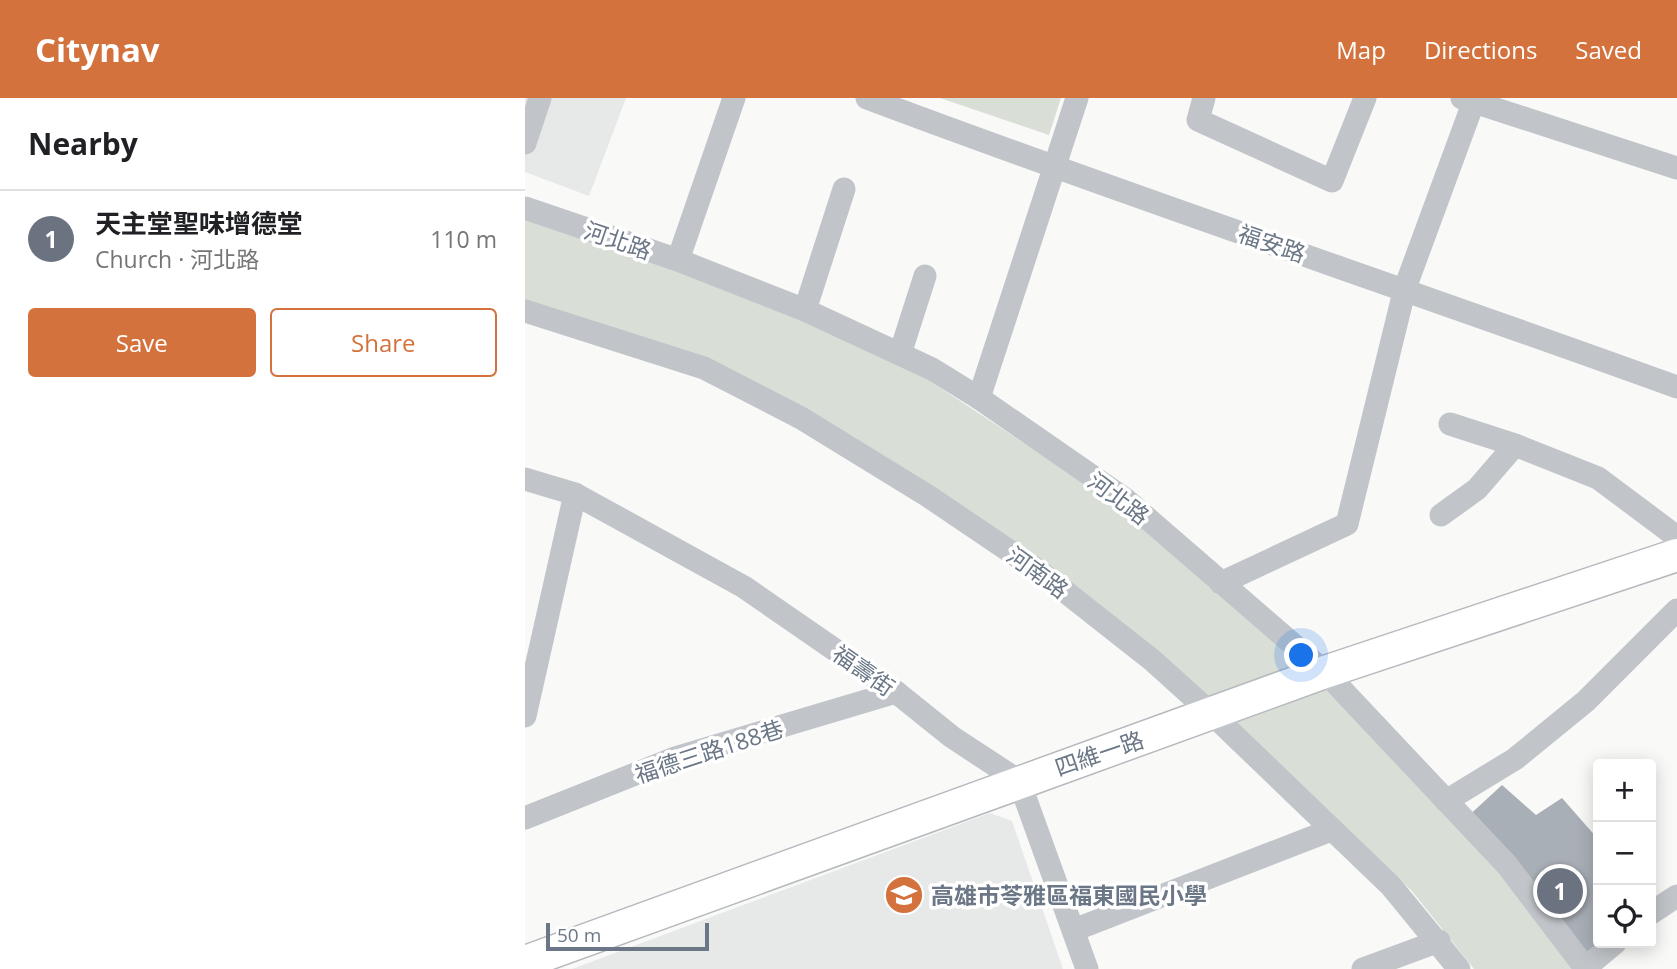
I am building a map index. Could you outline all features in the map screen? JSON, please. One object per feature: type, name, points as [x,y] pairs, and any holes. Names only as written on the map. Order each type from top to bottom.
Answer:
[{"type":"street","points":[[525,143],[540,98]]},
{"type":"street","points":[[678,260],[734,98]]},
{"type":"street","name":"福安路","points":[[867,98],[1052,168],[1405,288],[1677,387]]},
{"type":"street","points":[[979,398],[1077,98]]},
{"type":"street","points":[[1204,98],[1198,120],[1332,181],[1364,98]]},
{"type":"street","points":[[1221,583],[1347,524],[1405,288],[1470,99],[1677,168]]},
{"type":"street","points":[[805,310],[843,189]]},
{"type":"street","name":"河北路","points":[[525,208],[678,260],[805,310],[900,354],[979,398],[1125,499],[1325,672],[1507,865],[1585,968]]},
{"type":"street","points":[[900,354],[925,276]]},
{"type":"street","name":"河南路","points":[[525,311],[703,368],[801,418],[928,496],[1039,571],[1152,660],[1212,714],[1391,886],[1439,941],[1459,969]]},
{"type":"street","points":[[1450,424],[1514,444],[1598,478],[1677,537]]},
{"type":"street","points":[[1441,515],[1477,489],[1514,444]]},
{"type":"street","name":"福壽街","points":[[525,479],[575,494],[744,587],[895,692],[952,737],[1019,781]]},
{"type":"street","points":[[525,716],[575,494]]},
{"type":"street","name":"四維一路","points":[[525,962],[1325,672],[1677,555]]},
{"type":"street","points":[[1446,801],[1515,760],[1566,718],[1677,610]]},
{"type":"street","name":"福德三路188巷","points":[[525,818],[675,758],[895,692]]},
{"type":"street","points":[[1019,781],[1087,969]]},
{"type":"street","points":[[1074,930],[1331,830]]},
{"type":"street","points":[[1656,910],[1677,896]]},
{"type":"street","points":[[1363,969],[1439,941]]},
{"type":"street","points":[[1585,968],[1609,948]]},
{"type":"shaded area","points":[[525,98],[626,98],[589,196],[525,172]]},
{"type":"shaded area","points":[[940,98],[1061,98],[1049,135]]},
{"type":"shaded area","points":[[525,204],[809,320],[927,379],[1119,506],[1306,669],[1497,868],[1575,969],[1474,969],[1412,891],[1160,654],[803,411],[525,300]]},
{"type":"shaded area","name":"高雄市苓雅區福東國民小學","points":[[990,813],[1012,821],[1063,969],[572,969]]},
{"type":"building","points":[[1502,785],[1536,815],[1562,798],[1593,833],[1593,948],[1595,948],[1585,968],[1464,820]]},
{"type":"place","name":"天主堂聖味增德堂","points":[[1560,891]]},
{"type":"place","name":"高雄市苓雅區福東國民小學","points":[[904,895]]}]
